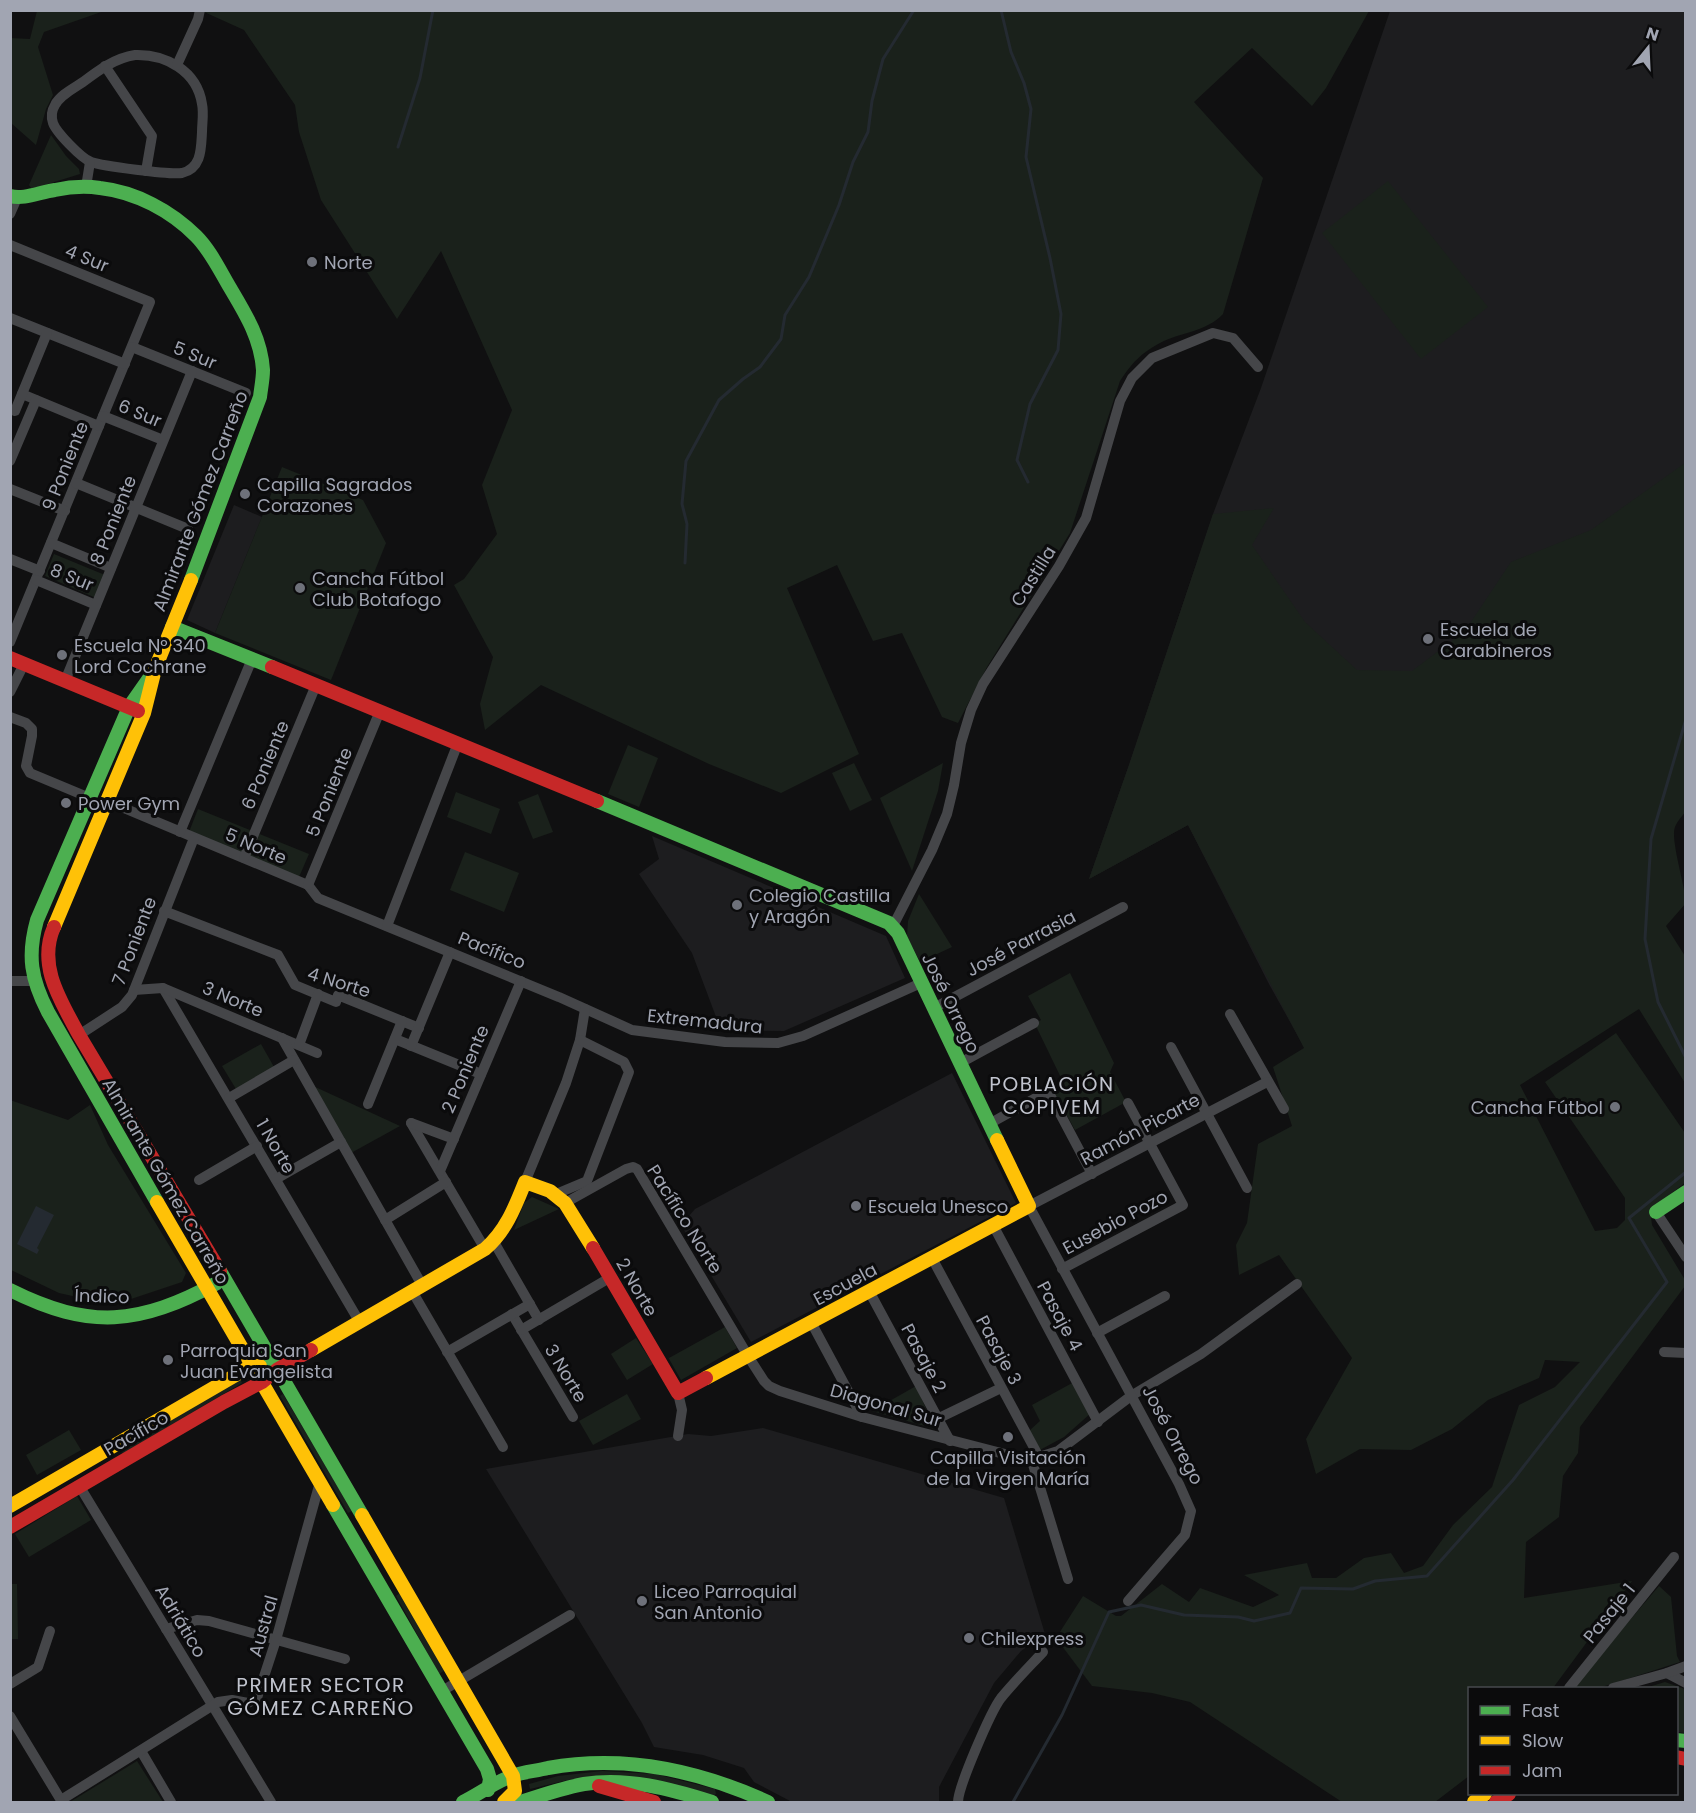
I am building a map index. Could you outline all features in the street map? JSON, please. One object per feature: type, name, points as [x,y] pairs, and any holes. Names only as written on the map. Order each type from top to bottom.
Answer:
[{"type":"main road","name":"Almirante Gómez Carreño","points":[[14,197],[57,189],[102,188],[132,195],[161,208],[186,226],[210,254],[251,322],[260,345],[263,371],[260,397],[155,669],[144,713],[55,923],[48,945],[47,967],[52,986],[278,1369],[513,1776]]},
{"type":"main road","points":[[172,627],[458,743],[893,926]]},
{"type":"main road","points":[[17,661],[144,713]]},
{"type":"main road","name":"Almirante Gómez Carreño","points":[[155,669],[129,707],[33,930],[29,953],[33,981],[57,1029],[487,1769],[490,1779],[488,1790]]},
{"type":"main road","name":"José Orrego","points":[[893,926],[1029,1206]]},
{"type":"main road","points":[[525,1182],[560,1198]]},
{"type":"main road","name":"Pacífico","points":[[10,1527],[262,1382],[278,1369],[489,1245],[506,1225],[525,1182]]},
{"type":"main road","points":[[1656,1212],[1686,1192]]},
{"type":"main road","name":"2 Norte","points":[[560,1198],[610,1277],[678,1393]]},
{"type":"main road","name":"Escuela","points":[[678,1393],[1029,1206]]},
{"type":"main road","name":"Índico","points":[[10,1290],[38,1304],[69,1314],[94,1318],[118,1318],[151,1313],[225,1279]]},
{"type":"main road","points":[[253,1365],[278,1369]]},
{"type":"main road","name":"Pacífico","points":[[10,1506],[253,1365]]},
{"type":"main road","points":[[344,1523],[361,1513]]},
{"type":"main road","points":[[382,1589],[400,1579]]},
{"type":"main road","points":[[463,1803],[513,1776],[563,1764],[607,1762],[659,1767],[711,1779],[768,1803]]},
{"type":"main road","points":[[504,1803],[515,1791],[513,1776]]},
{"type":"main road","points":[[521,1803],[591,1783],[624,1783],[658,1787],[678,1791],[712,1803]]},
{"type":"main road","points":[[591,1783],[646,1798],[654,1803]]},
{"type":"main road","points":[[717,1803],[722,1796],[729,1793],[763,1803]]},
{"type":"street","points":[[177,65],[200,10]]},
{"type":"street","points":[[144,54],[161,57],[177,65],[192,80],[203,105],[200,156],[195,165],[182,173],[146,171],[90,162],[64,140],[53,124],[52,113],[59,99],[105,66],[126,56],[144,54]]},
{"type":"street","points":[[105,66],[152,136],[146,171]]},
{"type":"street","points":[[86,187],[90,162]]},
{"type":"street","points":[[10,214],[14,197]]},
{"type":"street","name":"4 Sur","points":[[10,245],[150,302]]},
{"type":"street","name":"9 Poniente","points":[[10,642],[150,302]]},
{"type":"street","points":[[10,318],[125,364]]},
{"type":"street","points":[[28,417],[13,410],[47,333]]},
{"type":"street","name":"Castilla","points":[[893,926],[932,850],[947,814],[961,743],[971,710],[983,684],[1059,566],[1086,518],[1120,402],[1132,378],[1152,358],[1213,333],[1233,338],[1258,367]]},
{"type":"street","name":"5 Sur","points":[[132,346],[246,393]]},
{"type":"street","name":"8 Poniente","points":[[65,681],[192,371]]},
{"type":"street","name":"6 Sur","points":[[22,394],[163,440]]},
{"type":"street","points":[[10,461],[36,400]]},
{"type":"street","points":[[76,483],[188,529]]},
{"type":"street","points":[[10,489],[64,511]]},
{"type":"street","name":"8 Sur","points":[[51,543],[111,568]]},
{"type":"street","name":"8 Sur","points":[[10,559],[96,605]]},
{"type":"street","points":[[180,832],[252,659]]},
{"type":"street","points":[[10,692],[17,661]]},
{"type":"street","name":"6 Poniente","points":[[244,858],[316,685]]},
{"type":"street","name":"5 Poniente","points":[[308,885],[380,711]]},
{"type":"street","points":[[10,717],[26,723],[32,729],[26,760],[30,773],[90,798]]},
{"type":"street","points":[[387,926],[458,743]]},
{"type":"street","name":"5 Norte","points":[[107,801],[308,885],[318,898],[387,926]]},
{"type":"street","name":"7 Poniente","points":[[79,1035],[122,1007],[130,999],[194,838]]},
{"type":"street","name":"José Parrasia","points":[[934,1008],[1124,906]]},
{"type":"street","name":"4 Norte","points":[[164,911],[278,955],[295,985],[336,1002],[338,995],[418,1028]]},
{"type":"street","name":"Pacífico","points":[[387,926],[585,1009],[580,1040],[566,1083],[525,1182]]},
{"type":"street","points":[[411,1046],[450,952]]},
{"type":"street","points":[[10,981],[33,981]]},
{"type":"street","name":"2 Poniente","points":[[440,1171],[521,981]]},
{"type":"street","name":"Extremadura","points":[[585,1009],[632,1030],[725,1042],[771,1044],[803,1036],[921,983]]},
{"type":"street","name":"3 Norte","points":[[134,990],[163,988],[317,1053]]},
{"type":"street","name":"1 Norte","points":[[163,988],[359,1321]]},
{"type":"street","points":[[298,1045],[318,994]]},
{"type":"street","points":[[1230,1014],[1284,1109]]},
{"type":"street","points":[[368,1104],[402,1021]]},
{"type":"street","points":[[960,1063],[1034,1023]]},
{"type":"street","points":[[282,1038],[385,1220],[447,1352],[503,1447]]},
{"type":"street","points":[[394,1039],[480,1074]]},
{"type":"street","points":[[560,1198],[587,1181],[629,1072],[624,1062],[580,1040]]},
{"type":"street","points":[[1171,1047],[1247,1188]]},
{"type":"street","points":[[228,1098],[294,1060]]},
{"type":"street","name":"Ramón Picarte","points":[[1029,1206],[1267,1082]]},
{"type":"street","points":[[988,1124],[1048,1091],[1092,1174]]},
{"type":"street","points":[[1128,1103],[1149,1143]]},
{"type":"street","points":[[454,1139],[411,1123],[446,1182],[530,1304],[538,1320]]},
{"type":"street","points":[[276,1179],[341,1142]]},
{"type":"street","name":"Eusebio Pozo","points":[[1062,1269],[1183,1205],[1149,1143]]},
{"type":"street","points":[[199,1180],[257,1146]]},
{"type":"street","name":"Pacífico Norte","points":[[560,1198],[626,1169],[633,1167],[637,1169],[748,1356]]},
{"type":"street","points":[[385,1220],[446,1182]]},
{"type":"street","name":"José Orrego","points":[[1029,1206],[1179,1484],[1191,1511],[1185,1535],[1128,1601]]},
{"type":"street","points":[[1656,1212],[1686,1257]]},
{"type":"street","name":"Pasaje 4","points":[[993,1225],[1098,1422]]},
{"type":"street","name":"Pasaje 3","points":[[932,1258],[1001,1388],[1035,1458]]},
{"type":"street","points":[[521,1330],[610,1277]]},
{"type":"street","points":[[1068,1579],[1035,1458],[1058,1451],[1131,1396],[1201,1354],[1297,1284]]},
{"type":"street","name":"Pasaje 2","points":[[869,1291],[950,1441]]},
{"type":"street","points":[[1097,1333],[1165,1296]]},
{"type":"street","points":[[447,1352],[530,1304]]},
{"type":"street","name":"3 Norte","points":[[512,1314],[573,1417]]},
{"type":"street","points":[[811,1322],[862,1417]]},
{"type":"street","points":[[1664,1352],[1686,1353]]},
{"type":"street","name":"Diagonal Sur","points":[[748,1356],[764,1381],[775,1389],[862,1417],[950,1441],[1020,1458],[1035,1458]]},
{"type":"street","points":[[937,1419],[1001,1388]]},
{"type":"street","name":"2 Norte","points":[[678,1393],[682,1419],[678,1436]]},
{"type":"street","name":"Austral","points":[[62,1801],[213,1705],[227,1700],[245,1703],[255,1701],[259,1695],[276,1640],[320,1482]]},
{"type":"street","name":"Adriático","points":[[80,1487],[271,1803]]},
{"type":"street","name":"Pasaje 1","points":[[1571,1687],[1674,1557]]},
{"type":"street","points":[[442,1691],[570,1615]]},
{"type":"street","points":[[166,1629],[197,1620],[209,1621],[345,1659]]},
{"type":"street","points":[[10,1684],[38,1667],[50,1630]]},
{"type":"street","points":[[958,1803],[962,1786],[1000,1699],[1043,1652]]},
{"type":"street","points":[[1620,1687],[1667,1674],[1686,1666]]},
{"type":"street","points":[[1667,1674],[1686,1683]]},
{"type":"street","points":[[10,1716],[62,1801]]},
{"type":"street","points":[[141,1751],[171,1803]]},
{"type":"shaded area","points":[[37,11],[104,11],[44,32],[38,47],[53,95],[46,109],[36,145],[11,123],[10,38],[30,39]]},
{"type":"shaded area","points":[[202,11],[1369,11],[1326,88],[1312,106],[1252,48],[1194,102],[1263,178],[1223,314],[1209,325],[1168,339],[1153,347],[1137,359],[1120,381],[1070,533],[987,667],[958,723],[942,717],[902,633],[873,641],[837,565],[787,588],[859,754],[781,793],[709,764],[541,685],[485,730],[480,704],[493,657],[454,585],[464,579],[497,534],[482,485],[512,410],[441,251],[397,319],[321,200],[299,132],[295,105],[244,30]]},
{"type":"shaded area","name":"Escuela de Carabineros","points":[[1390,11],[1685,11],[1685,792],[1358,1144],[1269,984],[1188,825],[1089,879],[1213,514],[1261,388]]},
{"type":"shaded area","points":[[51,135],[79,169],[80,174],[32,189],[29,185]]},
{"type":"shaded area","points":[[1388,181],[1488,307],[1421,359],[1322,233]]},
{"type":"shaded area","points":[[1685,463],[1686,811],[1676,825],[1674,833],[1686,903],[1666,926],[1685,956],[1685,1083],[1639,1009],[1520,1085],[1595,1231],[1617,1228],[1625,1220],[1625,1198],[1545,1082],[1616,1033],[1685,1133],[1685,1183],[1650,1209],[1652,1225],[1685,1280],[1685,1286],[1580,1427],[1578,1453],[1563,1476],[1559,1517],[1526,1542],[1524,1598],[1632,1581],[1554,1687],[1468,1687],[1468,1777],[1435,1802],[1342,1802],[1190,1702],[1152,1693],[1092,1686],[1056,1638],[1083,1596],[1116,1616],[1121,1616],[1162,1584],[1189,1602],[1200,1588],[1253,1607],[1279,1595],[1244,1575],[1307,1563],[1312,1578],[1336,1578],[1364,1558],[1391,1553],[1404,1573],[1423,1566],[1453,1525],[1492,1487],[1519,1405],[1555,1387],[1580,1362],[1545,1360],[1539,1378],[1488,1400],[1452,1429],[1411,1450],[1360,1449],[1316,1474],[1306,1439],[1352,1358],[1279,1255],[1239,1275],[1236,1245],[1247,1223],[1258,1144],[1292,1126],[1273,1067],[1304,1048],[1188,825],[1089,879],[1213,514],[1274,508],[1252,545],[1305,622],[1357,670],[1412,671],[1465,631],[1511,562],[1591,530]]},
{"type":"shaded area","name":"Cancha Fútbol Club Botafogo","points":[[282,467],[363,500],[386,543],[331,680],[215,633]]},
{"type":"shaded area","points":[[234,505],[262,517],[215,633],[187,620]]},
{"type":"shaded area","points":[[54,554],[105,575],[96,598],[45,576]]},
{"type":"shaded area","points":[[628,745],[658,758],[639,807],[608,794]]},
{"type":"shaded area","points":[[854,763],[872,800],[850,811],[832,773]]},
{"type":"shaded area","points":[[943,763],[938,791],[912,871],[880,798]]},
{"type":"shaded area","points":[[456,792],[500,809],[491,834],[447,817]]},
{"type":"shaded area","points":[[538,794],[553,832],[533,839],[518,802]]},
{"type":"shaded area","points":[[198,809],[309,854],[299,877],[189,832]]},
{"type":"shaded area","name":"Colegio Castilla y Aragón","points":[[652,836],[886,936],[905,978],[784,1031],[721,1030],[692,953],[639,874],[659,859]]},
{"type":"shaded area","points":[[465,852],[519,873],[504,912],[450,890]]},
{"type":"shaded area","points":[[919,894],[952,947],[920,962],[907,936],[908,921]]},
{"type":"shaded area","points":[[1070,973],[1114,1063],[1110,1072],[1126,1102],[1075,1130],[1054,1092],[1065,1086],[1035,1024],[1041,1020],[1028,996]]},
{"type":"shaded area","points":[[261,1044],[274,1067],[236,1089],[222,1066]]},
{"type":"shaded area","name":"Escuela Unesco","points":[[952,1073],[1016,1203],[751,1342],[681,1225],[695,1209]]},
{"type":"shaded area","points":[[311,1085],[400,1126],[351,1153]]},
{"type":"shaded area","points":[[10,1100],[68,1120],[90,1105],[108,1145],[186,1273],[182,1282],[113,1305],[59,1293],[11,1270]]},
{"type":"shaded area","points":[[532,1197],[559,1209],[514,1230],[524,1203]]},
{"type":"shaded area","points":[[36,1206],[54,1215],[37,1248],[39,1250],[37,1254],[17,1244]]},
{"type":"shaded area","points":[[725,1327],[737,1348],[681,1380],[668,1357]]},
{"type":"shaded area","points":[[636,1338],[653,1364],[627,1380],[611,1354]]},
{"type":"shaded area","points":[[240,1379],[242,1383],[124,1453],[121,1452],[122,1448]]},
{"type":"shaded area","points":[[1074,1382],[1091,1413],[1064,1437],[1038,1451],[1029,1431],[1040,1421],[1032,1405]]},
{"type":"shaded area","points":[[916,1386],[935,1429],[872,1411]]},
{"type":"shaded area","points":[[283,1394],[352,1511],[348,1513],[280,1396]]},
{"type":"shaded area","points":[[627,1394],[641,1419],[593,1445],[579,1421]]},
{"type":"shaded area","points":[[763,1428],[1004,1498],[1045,1634],[1021,1651],[994,1683],[939,1787],[939,1802],[792,1802],[754,1782],[744,1768],[703,1755],[654,1747],[642,1723],[486,1469],[688,1434],[711,1436]]},
{"type":"shaded area","points":[[69,1430],[81,1450],[37,1475],[26,1455]]},
{"type":"shaded area","points":[[77,1496],[91,1520],[29,1557],[15,1534]]},
{"type":"shaded area","points":[[10,1584],[17,1584],[18,1639],[11,1639]]},
{"type":"shaded area","points":[[1659,1586],[1671,1597],[1677,1656],[1680,1662],[1602,1687],[1573,1687]]},
{"type":"shaded area","points":[[400,1593],[445,1670],[439,1674],[396,1596]]},
{"type":"shaded area","points":[[1665,1682],[1685,1689],[1685,1733],[1678,1732],[1678,1687],[1648,1687]]},
{"type":"shaded area","points":[[137,1761],[163,1802],[70,1802]]},
{"type":"shaded area","points":[[602,1771],[655,1774],[715,1789],[716,1794],[712,1796],[568,1780],[530,1789],[529,1784],[558,1776]]},
{"type":"waterway","points":[[398,147],[420,78],[433,10]]},
{"type":"waterway","points":[[685,563],[687,524],[682,504],[686,461],[719,400],[760,367],[781,339],[785,315],[809,277],[839,205],[853,162],[868,132],[872,101],[883,59],[914,10]]},
{"type":"waterway","points":[[1001,10],[1011,52],[1024,83],[1031,109],[1026,157],[1061,314],[1058,350],[1030,404],[1017,460],[1028,482]]},
{"type":"waterway","points":[[1686,719],[1651,839],[1645,939],[1658,1002],[1686,1058]]},
{"type":"waterway","points":[[1013,1802],[1062,1715],[1109,1612],[1141,1605],[1184,1615],[1238,1617],[1254,1621],[1290,1613],[1301,1588],[1353,1589],[1375,1581],[1427,1576],[1513,1480],[1667,1282],[1629,1218],[1686,1172]]},
{"type":"traffic: fast","points":[[10,196],[21,197],[66,188],[89,187],[113,190],[152,204],[176,219],[201,241],[251,326],[262,358],[260,397],[191,580]]},
{"type":"traffic: fast","points":[[172,627],[272,667]]},
{"type":"traffic: fast","points":[[150,677],[129,707],[37,920],[32,945],[32,967],[34,978],[48,1012],[157,1202]]},
{"type":"traffic: fast","points":[[597,801],[889,923],[898,933],[997,1140]]},
{"type":"traffic: fast","points":[[1656,1212],[1686,1192]]},
{"type":"traffic: fast","points":[[220,1271],[362,1515]]},
{"type":"traffic: fast","points":[[10,1290],[65,1312],[114,1317],[138,1314],[163,1307],[217,1283]]},
{"type":"traffic: fast","points":[[333,1505],[487,1769],[490,1779],[488,1790]]},
{"type":"traffic: fast","points":[[1678,1740],[1686,1741]]},
{"type":"traffic: fast","points":[[463,1802],[499,1781],[516,1775],[577,1764],[605,1763],[633,1764],[688,1773],[768,1802]]},
{"type":"traffic: fast","points":[[521,1802],[552,1792],[600,1782],[633,1783],[712,1802]]},
{"type":"traffic: slow","points":[[54,927],[144,713],[155,669],[191,580]]},
{"type":"traffic: slow","points":[[706,1378],[1029,1206],[997,1140]]},
{"type":"traffic: slow","points":[[311,1350],[485,1249],[504,1226],[525,1182],[550,1191],[565,1203],[593,1248]]},
{"type":"traffic: slow","points":[[157,1202],[333,1505]]},
{"type":"traffic: slow","points":[[10,1506],[253,1365],[260,1366]]},
{"type":"traffic: slow","points":[[362,1515],[513,1776],[515,1791],[504,1802]]},
{"type":"traffic: slow","points":[[1474,1802],[1484,1795]]},
{"type":"traffic: jam","points":[[10,658],[138,711]]},
{"type":"traffic: jam","points":[[272,667],[597,801]]},
{"type":"traffic: jam","points":[[54,927],[49,941],[48,956],[53,983],[59,996],[79,1035],[220,1271]]},
{"type":"traffic: jam","points":[[593,1248],[678,1393],[706,1378]]},
{"type":"traffic: jam","points":[[10,1527],[262,1382],[278,1369],[311,1350]]},
{"type":"traffic: jam","points":[[1678,1757],[1686,1759]]},
{"type":"traffic: jam","points":[[599,1786],[654,1802]]},
{"type":"traffic: jam","points":[[1496,1802],[1507,1795]]},
{"type":"place","name":"Norte","points":[[312,262]]},
{"type":"place","name":"Capilla Sagrados Corazones","points":[[245,494]]},
{"type":"place","name":"Cancha Fútbol Club Botafogo","points":[[300,588]]},
{"type":"place","name":"Escuela de Carabineros","points":[[1428,639]]},
{"type":"place","name":"Escuela N° 340 Lord Cochrane","points":[[62,655]]},
{"type":"place","name":"Power Gym","points":[[66,803]]},
{"type":"place","name":"Colegio Castilla y Aragón","points":[[737,905]]},
{"type":"place","name":"Cancha Fútbol","points":[[1615,1107]]},
{"type":"place","name":"Escuela Unesco","points":[[856,1206]]},
{"type":"place","name":"Parroquia San Juan Evangelista","points":[[168,1360]]},
{"type":"place","name":"Capilla Visitación de la Virgen María","points":[[1008,1437]]},
{"type":"place","name":"Liceo Parroquial San Antonio","points":[[642,1601]]},
{"type":"place","name":"Chilexpress","points":[[969,1638]]},
{"type":"district","name":"POBLACIÓN COPIVEM","points":[[1052,1096]]},
{"type":"district","name":"PRIMER SECTOR GÓMEZ CARREÑO","points":[[321,1696]]}]
